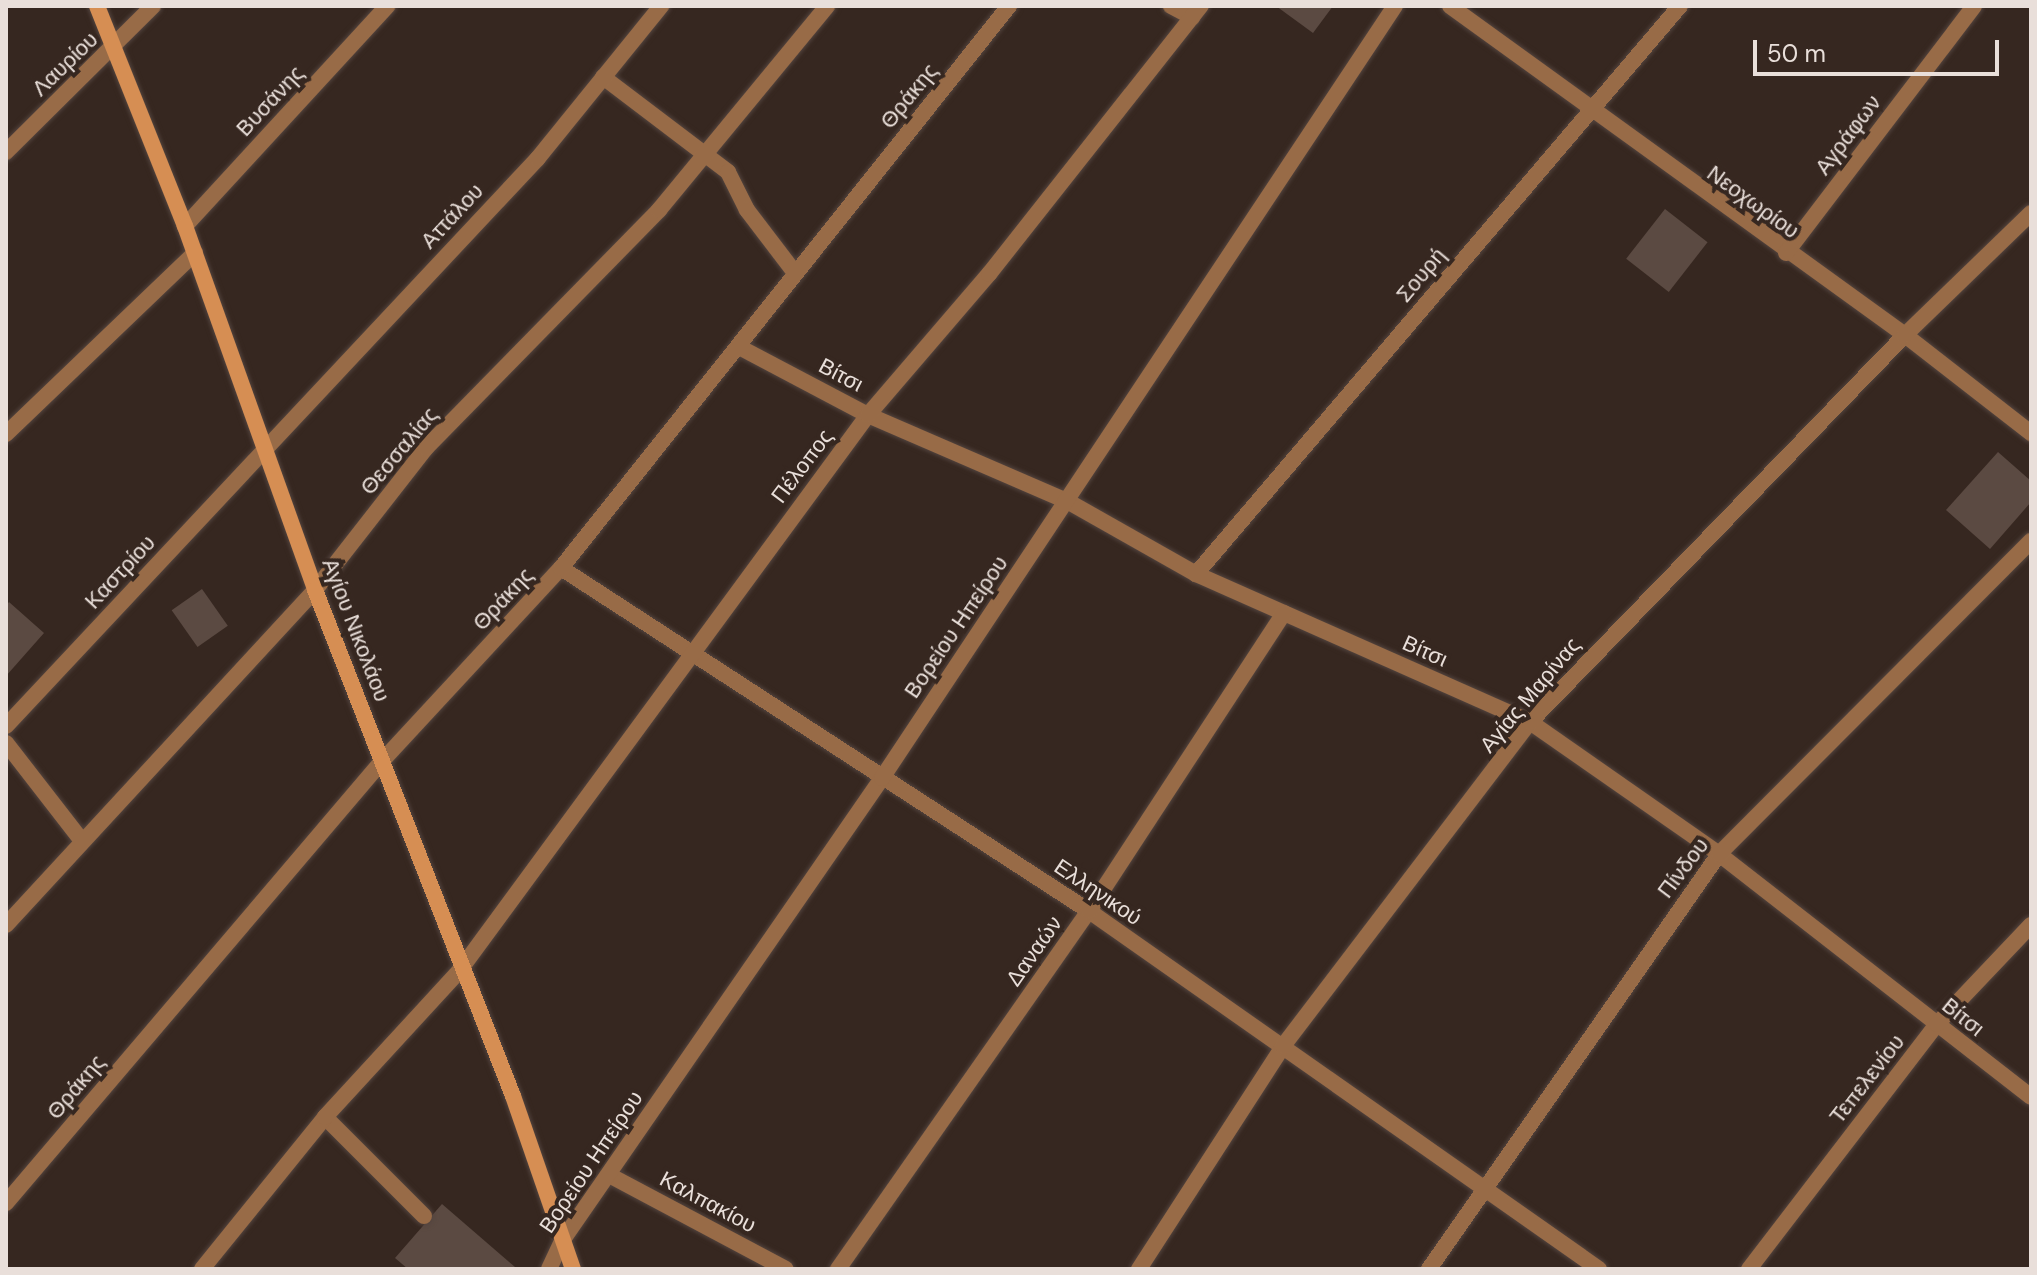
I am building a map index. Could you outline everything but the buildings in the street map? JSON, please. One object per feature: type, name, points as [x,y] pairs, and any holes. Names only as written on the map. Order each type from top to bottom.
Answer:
[{"type":"street","name":"Αγίου Νικολάου","points":[[97,6],[185,226],[315,590],[383,760],[460,970],[513,1096],[573,1269]]},
{"type":"street","name":"Λαυρίου","points":[[6,152],[153,6]]},
{"type":"street","name":"Βυσάνης","points":[[185,226],[387,6]]},
{"type":"street","name":"Αττάλου","points":[[266,448],[538,158],[661,6]]},
{"type":"street","name":"Θεσσαλίας","points":[[6,925],[315,590],[426,448],[659,210],[827,6]]},
{"type":"street","name":"Θράκης","points":[[6,1203],[383,760],[561,568],[1009,6]]},
{"type":"street","points":[[1171,6],[1197,11]]},
{"type":"street","name":"Βορείου Ηπείρου","points":[[549,1269],[562,1241],[882,778],[1395,6]]},
{"type":"street","name":"Νεοχωρίου","points":[[1450,6],[1786,253],[1905,335],[2031,433]]},
{"type":"street","name":"Σουρή","points":[[1196,574],[1680,6]]},
{"type":"street","name":"Αγράφων","points":[[1786,253],[1974,6]]},
{"type":"street","name":"Πέλοπος","points":[[202,1269],[325,1117],[460,970],[868,415],[989,274],[1197,11]]},
{"type":"street","points":[[603,77],[707,152],[728,172],[747,210],[795,273]]},
{"type":"street","name":"Αγίας Μαρίνας","points":[[1139,1269],[1283,1046],[1530,722],[1905,335],[2031,213]]},
{"type":"street","points":[[6,434],[195,253]]},
{"type":"street","name":"Βίτσι","points":[[739,347],[868,415],[1067,501],[1196,574],[1530,722],[1719,854],[2031,1097]]},
{"type":"street","name":"Καστρίου","points":[[6,726],[266,448]]},
{"type":"street","name":"Πίνδου","points":[[1429,1269],[1719,854],[2031,541]]},
{"type":"street","name":"Ελληνικού","points":[[561,568],[693,649],[882,778],[1089,911],[1482,1190],[1599,1269]]},
{"type":"street","name":"Δαναών","points":[[838,1269],[1089,911],[1284,613]]},
{"type":"street","points":[[6,743],[82,841]]},
{"type":"street","name":"Τεπελενίου","points":[[1749,1269],[1937,1024],[2031,925]]},
{"type":"street","points":[[325,1117],[424,1216]]},
{"type":"street","name":"Καλπακίου","points":[[609,1175],[786,1269]]}]
